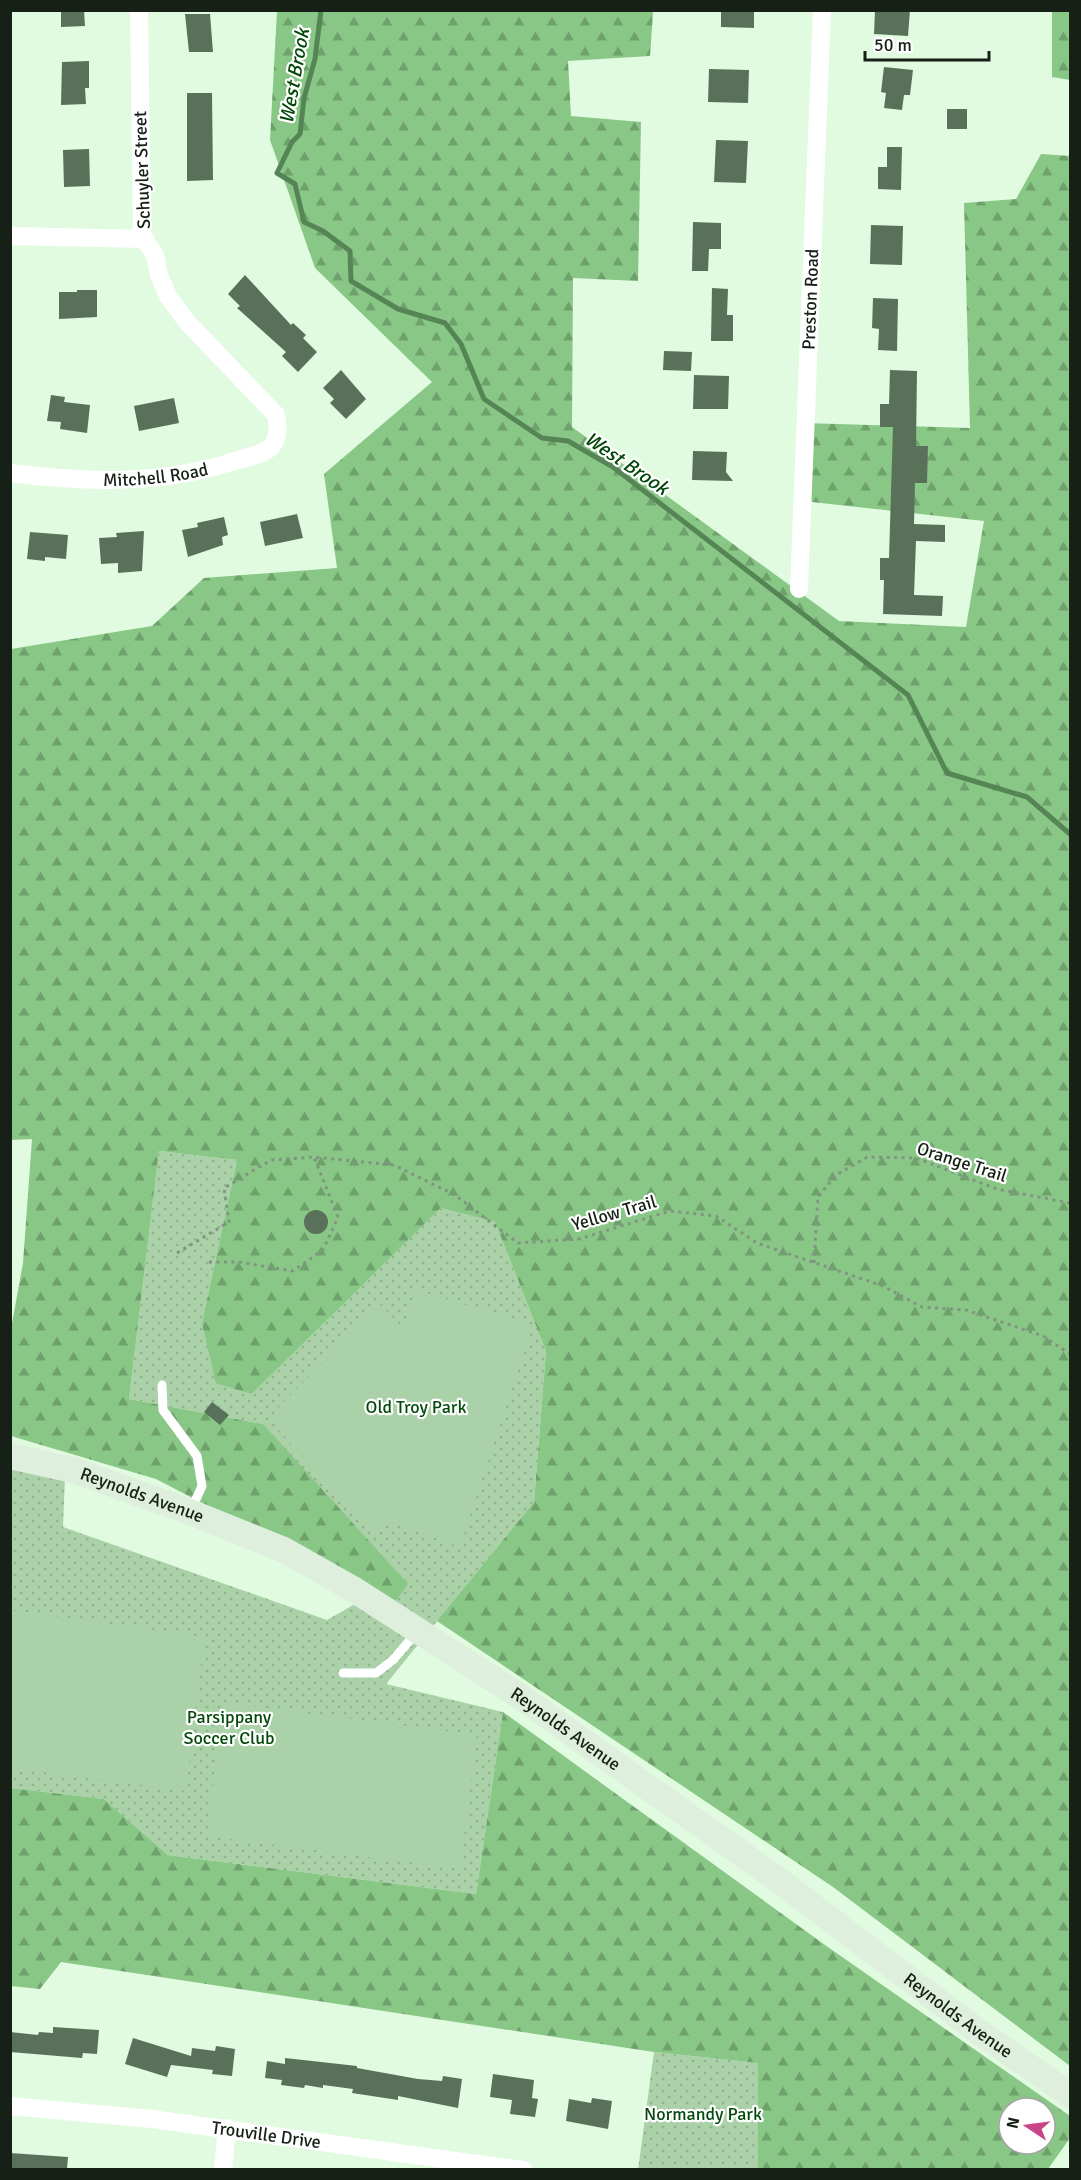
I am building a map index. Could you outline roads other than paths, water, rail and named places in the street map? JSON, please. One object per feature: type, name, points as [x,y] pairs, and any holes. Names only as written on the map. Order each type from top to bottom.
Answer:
[{"type":"street","name":"Schuyler Street","points":[[139,10],[145,239],[155,255],[159,275],[168,296],[186,322],[276,415],[278,425]]},
{"type":"street","name":"Preston Road","points":[[799,589],[822,10]]},
{"type":"street","points":[[10,237],[145,239]]},
{"type":"street","name":"Mitchell Road","points":[[10,473],[79,481],[156,479],[219,466],[261,452],[271,447],[278,425]]},
{"type":"street","name":"Reynolds Avenue","points":[[10,1456],[73,1470],[190,1512],[284,1550],[518,1695],[777,1880],[975,2029],[1071,2095]]},
{"type":"street","name":"Trouville Drive","points":[[10,2106],[227,2128],[494,2168],[523,2169]]},
{"type":"street","points":[[223,2169],[227,2128]]},
{"type":"lane","points":[[162,1385],[163,1410],[197,1456],[202,1486],[190,1512]]},
{"type":"lane","points":[[343,1673],[376,1673],[393,1660],[418,1631]]},
{"type":"waterway","name":"West Brook","points":[[321,10],[315,59],[304,98],[300,134],[292,142],[277,173],[295,184],[304,222],[323,231],[350,251],[351,281],[398,309],[445,323],[461,344],[484,399],[542,438],[568,441],[613,467],[908,695],[947,773],[1027,797],[1070,834]]},
{"type":"park label","name":"Old Troy Park","points":[[416,1407]]},
{"type":"park label","name":"Parsippany Soccer Club","points":[[229,1727]]},
{"type":"park label","name":"Normandy Park","points":[[703,2114]]}]
